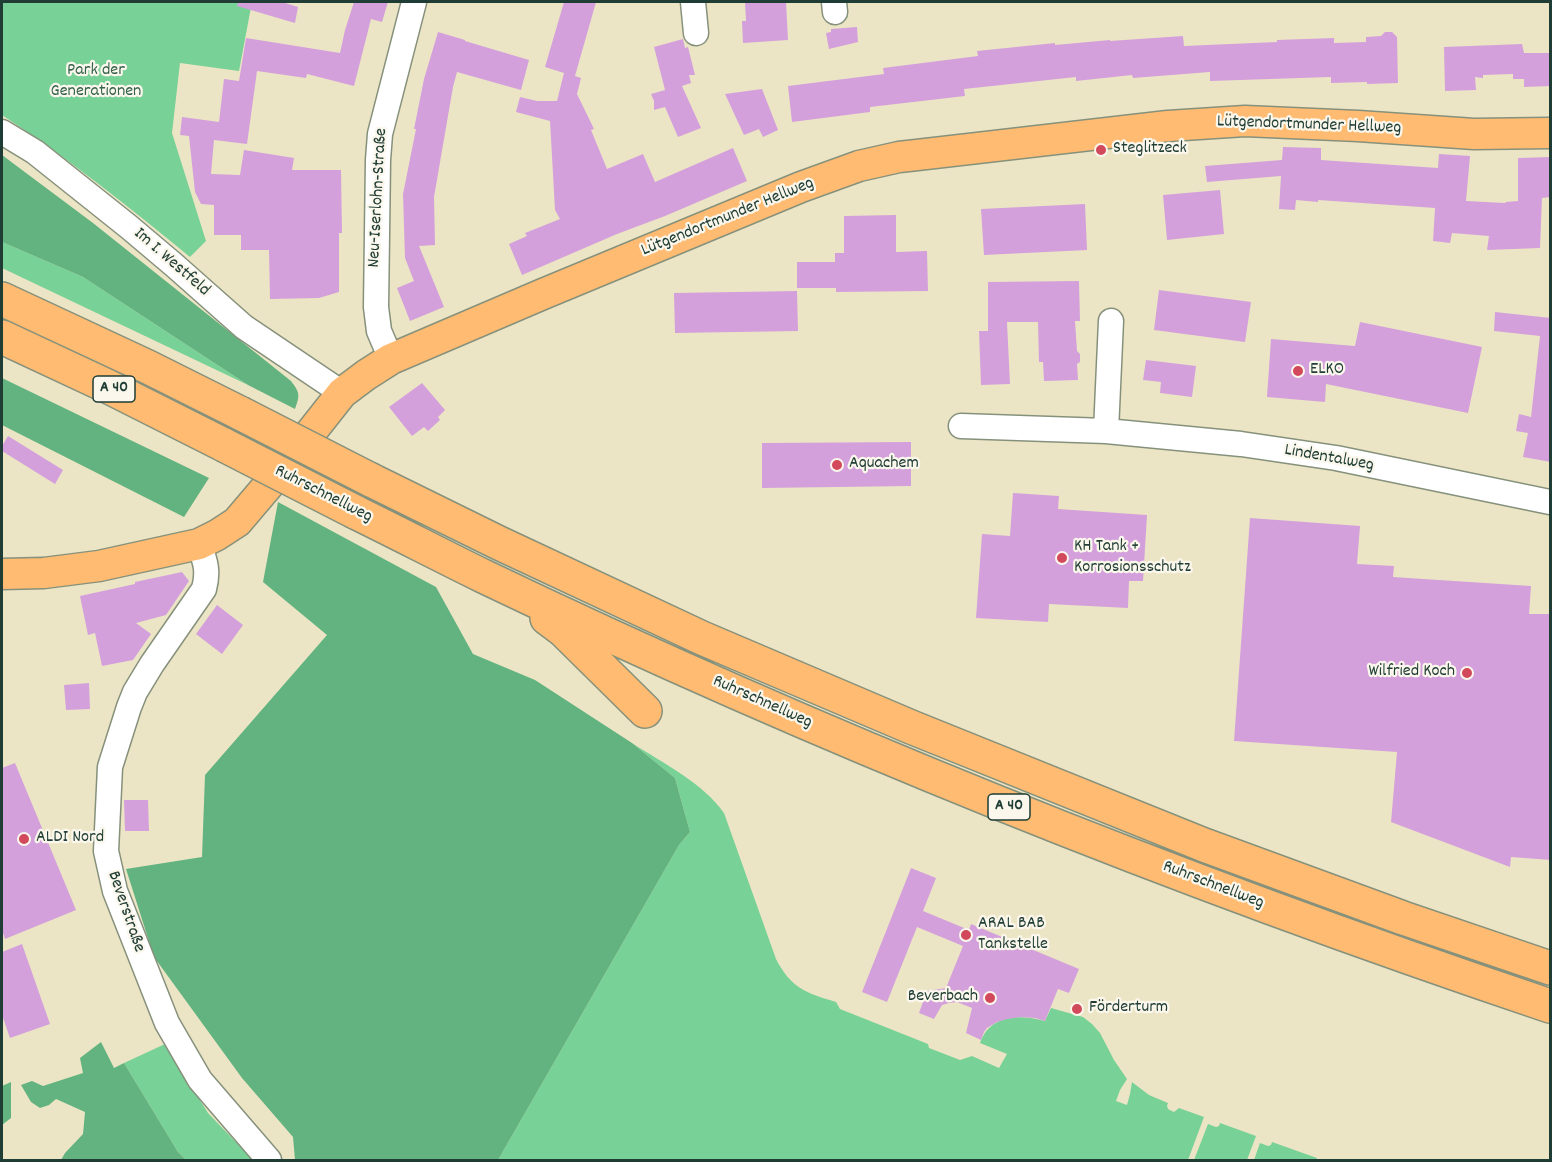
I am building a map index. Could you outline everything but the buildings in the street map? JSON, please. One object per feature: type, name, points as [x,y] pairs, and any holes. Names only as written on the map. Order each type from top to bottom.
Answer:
[{"type":"highway","name":"Ruhrschnellweg","points":[[2,299],[148,367],[510,548],[702,638],[1107,807],[1392,914],[1551,968]]},
{"type":"highway","name":"Ruhrschnellweg","points":[[2,337],[109,387],[480,574],[840,737],[991,800],[1309,923],[1551,1006]]},
{"type":"highway","points":[[480,574],[532,606],[563,630],[645,711]]},
{"type":"main road","name":"Lütgendortmunder Hellweg","points":[[2,574],[44,573],[99,566],[199,544],[237,522],[342,393],[391,359],[801,187],[859,166],[899,157],[1168,126],[1245,121],[1474,134],[1551,133]]},
{"type":"street","name":"Neu-Iserlohn-Straße","points":[[391,359],[379,331],[376,307],[378,160],[382,125],[414,2]]},
{"type":"street","points":[[693,2],[696,33]]},
{"type":"street","name":"Im I. Westfeld","points":[[2,132],[35,152],[129,227],[244,327],[342,393]]},
{"type":"street","points":[[1106,430],[1111,321]]},
{"type":"street","name":"Lindentalweg","points":[[961,426],[1106,430],[1241,444],[1336,458],[1551,502]]},
{"type":"street","name":"Beverstraße","points":[[199,544],[207,569],[204,589],[141,683],[123,723],[110,766],[106,851],[115,891],[167,1023],[200,1080],[269,1161]]},
{"type":"green space","name":"Park der Generationen","points":[[2,2],[252,2],[239,71],[180,63],[172,133],[206,241],[190,257],[121,201],[2,115]]},
{"type":"green space","points":[[2,155],[93,223],[291,381],[298,394],[295,409],[248,385],[83,277],[2,242]]},
{"type":"green space","points":[[2,242],[83,277],[248,385],[2,268]]},
{"type":"green space","points":[[2,378],[209,478],[184,517],[2,425]]},
{"type":"green space","points":[[278,502],[436,587],[473,654],[535,680],[632,743],[675,778],[690,832],[679,845],[498,1160],[295,1160],[293,1137],[242,1078],[154,957],[126,869],[202,857],[205,775],[327,635],[263,582]]},
{"type":"green space","points":[[632,743],[694,783],[724,813],[776,959],[787,977],[800,988],[836,1002],[840,1009],[928,1044],[929,1048],[960,1060],[972,1056],[999,1068],[1007,1054],[980,1043],[985,1033],[998,1021],[1026,1017],[1045,1021],[1051,1008],[1083,1017],[1100,1033],[1127,1079],[1116,1101],[1127,1105],[1132,1082],[1149,1095],[1168,1103],[1168,1109],[1174,1112],[1179,1108],[1204,1117],[1188,1160],[498,1160],[679,845],[690,832],[675,778]]},
{"type":"green space","points":[[101,1042],[114,1068],[124,1063],[178,1152],[186,1160],[61,1160],[83,1134],[85,1112],[56,1099],[40,1108],[31,1102],[21,1085],[32,1081],[43,1086],[83,1073],[80,1058]]},
{"type":"green space","points":[[165,1044],[208,1113],[253,1160],[186,1160],[178,1152],[124,1063]]},
{"type":"green space","points":[[11,1082],[11,1118],[2,1125],[2,1086]]},
{"type":"green space","points":[[1220,1123],[1256,1136],[1247,1160],[1194,1160],[1208,1124],[1216,1127]]},
{"type":"green space","points":[[1272,1142],[1317,1158],[1316,1160],[1254,1160],[1260,1143],[1268,1146]]},
{"type":"place","name":"Steglitzeck","points":[[1101,150]]},
{"type":"place","name":"ELKO","points":[[1298,371]]},
{"type":"place","name":"Aquachem","points":[[837,465]]},
{"type":"place","name":"KH Tank + Korrosionsschutz","points":[[1062,558]]},
{"type":"place","name":"Wilfried Koch","points":[[1467,673]]},
{"type":"place","name":"ALDI Nord","points":[[24,839]]},
{"type":"place","name":"ARAL BAB Tankstelle","points":[[966,935]]},
{"type":"place","name":"Beverbach","points":[[990,998]]},
{"type":"place","name":"Förderturm","points":[[1077,1009]]}]
